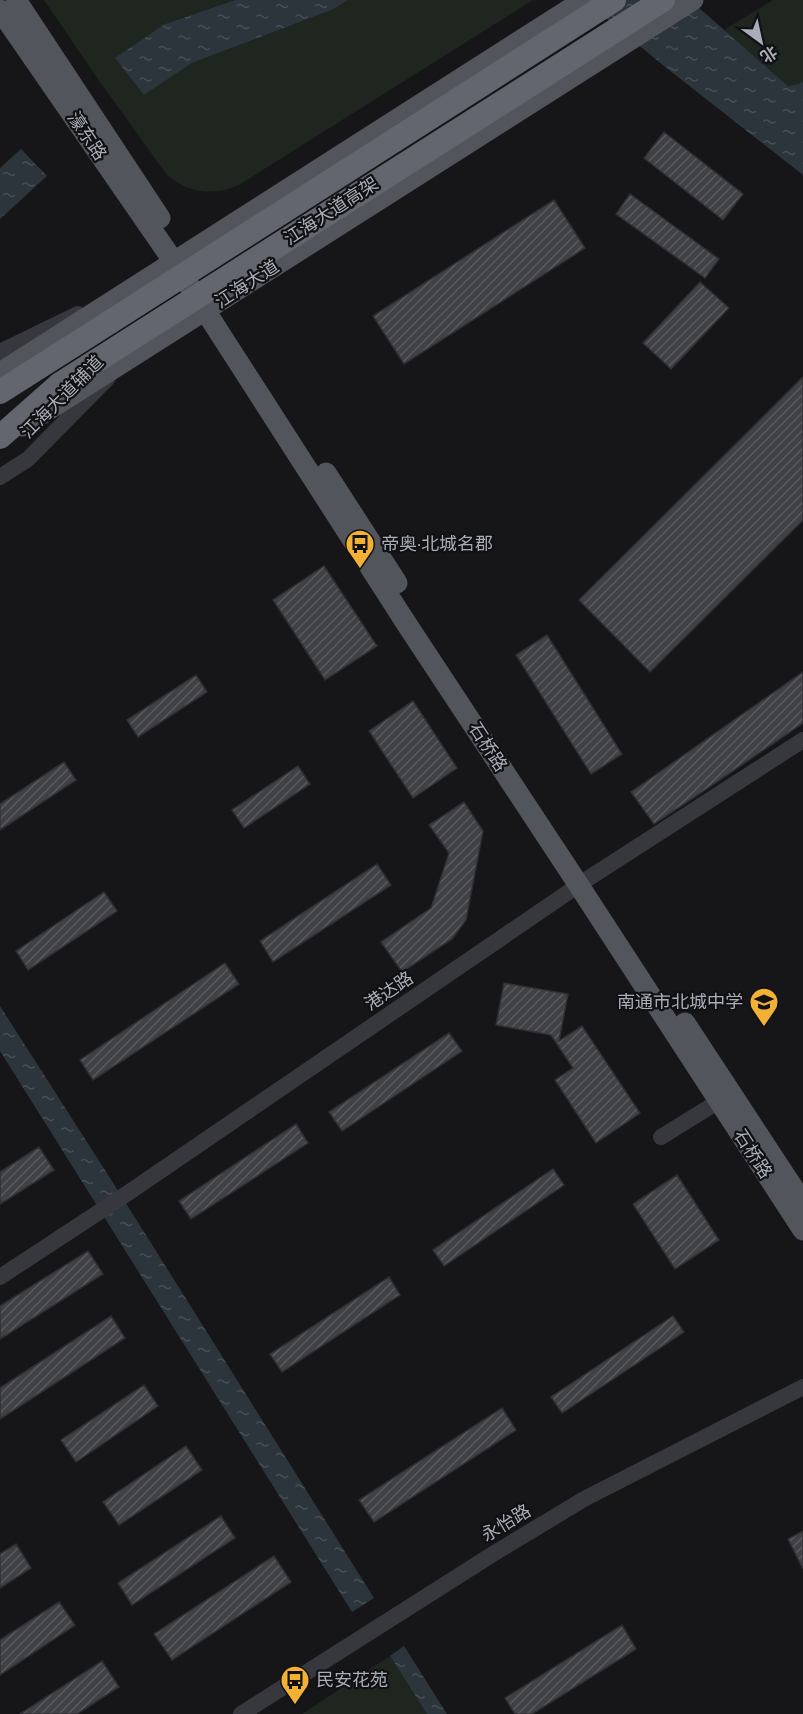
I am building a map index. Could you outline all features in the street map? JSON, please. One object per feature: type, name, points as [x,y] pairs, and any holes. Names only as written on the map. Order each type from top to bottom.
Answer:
[{"type":"highway","name":"江海大道高架","points":[[0,392],[614,0]]},
{"type":"highway","name":"江海大道高架","points":[[0,422],[663,0]]},
{"type":"highway","points":[[0,381],[110,322]]},
{"type":"highway","points":[[0,439],[60,384]]},
{"type":"main road","name":"濠东路","points":[[16,0],[179,259]]},
{"type":"main road","name":"江海大道","points":[[0,439],[121,365],[693,0]]},
{"type":"main road","points":[[0,373],[578,4]]},
{"type":"main road","name":"濠东路","points":[[0,10],[179,259]]},
{"type":"main road","name":"石桥路","points":[[179,259],[405,623],[584,881],[725,1097],[803,1230]]},
{"type":"main road","name":"石桥路","points":[[725,1097],[803,1203]]},
{"type":"street","points":[[0,352],[138,285]]},
{"type":"street","name":"江海大道辅道","points":[[0,477],[28,459],[121,365]]},
{"type":"street","name":"港达路","points":[[0,1277],[125,1196],[584,881],[803,740]]},
{"type":"street","points":[[661,1137],[725,1097]]},
{"type":"street","name":"永怡路","points":[[242,1714],[493,1554],[584,1499],[803,1387]]},
{"type":"shaded area","points":[[44,0],[235,0],[165,24],[144,95],[192,63],[334,9],[348,0],[533,0],[239,185],[210,192],[184,186],[167,175]]},
{"type":"shaded area","points":[[773,0],[803,0],[803,81],[799,84],[788,86],[724,30]]},
{"type":"shaded area","points":[[390,1656],[427,1714],[302,1714]]},
{"type":"water","points":[[235,0],[348,0],[334,9],[192,63],[144,95],[115,58],[165,24]]},
{"type":"water","points":[[584,0],[690,0],[788,86],[803,81],[803,175],[664,66]]},
{"type":"water","points":[[21,149],[47,176],[0,219],[0,168]]},
{"type":"water","points":[[0,1006],[374,1598],[352,1612],[0,1051]]},
{"type":"water","points":[[404,1646],[447,1714],[427,1714],[390,1656]]},
{"type":"building","points":[[664,132],[743,194],[723,220],[644,158]]},
{"type":"building","points":[[630,194],[719,259],[705,278],[616,214]]},
{"type":"building","points":[[554,200],[585,248],[404,364],[373,316]]},
{"type":"building","points":[[700,282],[729,308],[671,369],[643,343]]},
{"type":"building","points":[[803,377],[803,520],[650,672],[579,600]]},
{"type":"building","points":[[324,566],[377,646],[325,680],[273,600]]},
{"type":"building","points":[[547,635],[622,754],[591,774],[516,655]]},
{"type":"building","points":[[803,672],[803,723],[654,824],[631,792]]},
{"type":"building","points":[[196,675],[207,692],[138,737],[127,720]]},
{"type":"building","points":[[413,701],[457,768],[413,798],[369,731]]},
{"type":"building","points":[[64,762],[76,780],[0,830],[0,804]]},
{"type":"building","points":[[298,766],[310,784],[244,828],[232,810]]},
{"type":"building","points":[[464,802],[483,831],[466,920],[452,939],[402,972],[381,942],[431,908],[449,853],[429,825]]},
{"type":"building","points":[[377,864],[391,885],[273,962],[260,941]]},
{"type":"building","points":[[104,892],[117,911],[28,970],[16,951]]},
{"type":"building","points":[[225,963],[239,984],[93,1080],[80,1060]]},
{"type":"building","points":[[504,983],[568,994],[559,1041],[582,1026],[640,1113],[596,1143],[555,1080],[573,1068],[551,1035],[496,1025]]},
{"type":"building","points":[[449,1033],[462,1051],[342,1131],[329,1112]]},
{"type":"building","points":[[296,1124],[308,1143],[191,1219],[179,1201]]},
{"type":"building","points":[[39,1147],[54,1170],[0,1204],[0,1172]]},
{"type":"building","points":[[553,1169],[564,1185],[444,1266],[433,1250]]},
{"type":"building","points":[[677,1175],[719,1240],[675,1269],[633,1204]]},
{"type":"building","points":[[88,1251],[103,1274],[0,1339],[0,1306]]},
{"type":"building","points":[[389,1277],[400,1295],[282,1372],[270,1354]]},
{"type":"building","points":[[111,1316],[125,1338],[0,1419],[0,1388]]},
{"type":"building","points":[[673,1316],[684,1332],[562,1413],[551,1397]]},
{"type":"building","points":[[144,1385],[158,1406],[76,1462],[61,1440]]},
{"type":"building","points":[[502,1408],[516,1430],[374,1522],[359,1500]]},
{"type":"building","points":[[186,1446],[202,1470],[119,1525],[103,1502]]},
{"type":"building","points":[[221,1516],[235,1538],[132,1605],[118,1583]]},
{"type":"building","points":[[803,1531],[803,1569],[788,1539]]},
{"type":"building","points":[[16,1544],[31,1568],[0,1588],[0,1554]]},
{"type":"building","points":[[274,1556],[291,1582],[172,1660],[154,1634]]},
{"type":"building","points":[[59,1602],[75,1625],[0,1675],[0,1640]]},
{"type":"building","points":[[622,1625],[636,1649],[532,1714],[515,1714],[505,1698]]},
{"type":"building","points":[[102,1661],[119,1687],[77,1714],[20,1714]]},
{"type":"place","name":"帝奥·北城名郡","points":[[360,570]]},
{"type":"place","name":"南通市北城中学","points":[[764,1028]]},
{"type":"place","name":"民安花苑","points":[[295,1706]]}]
